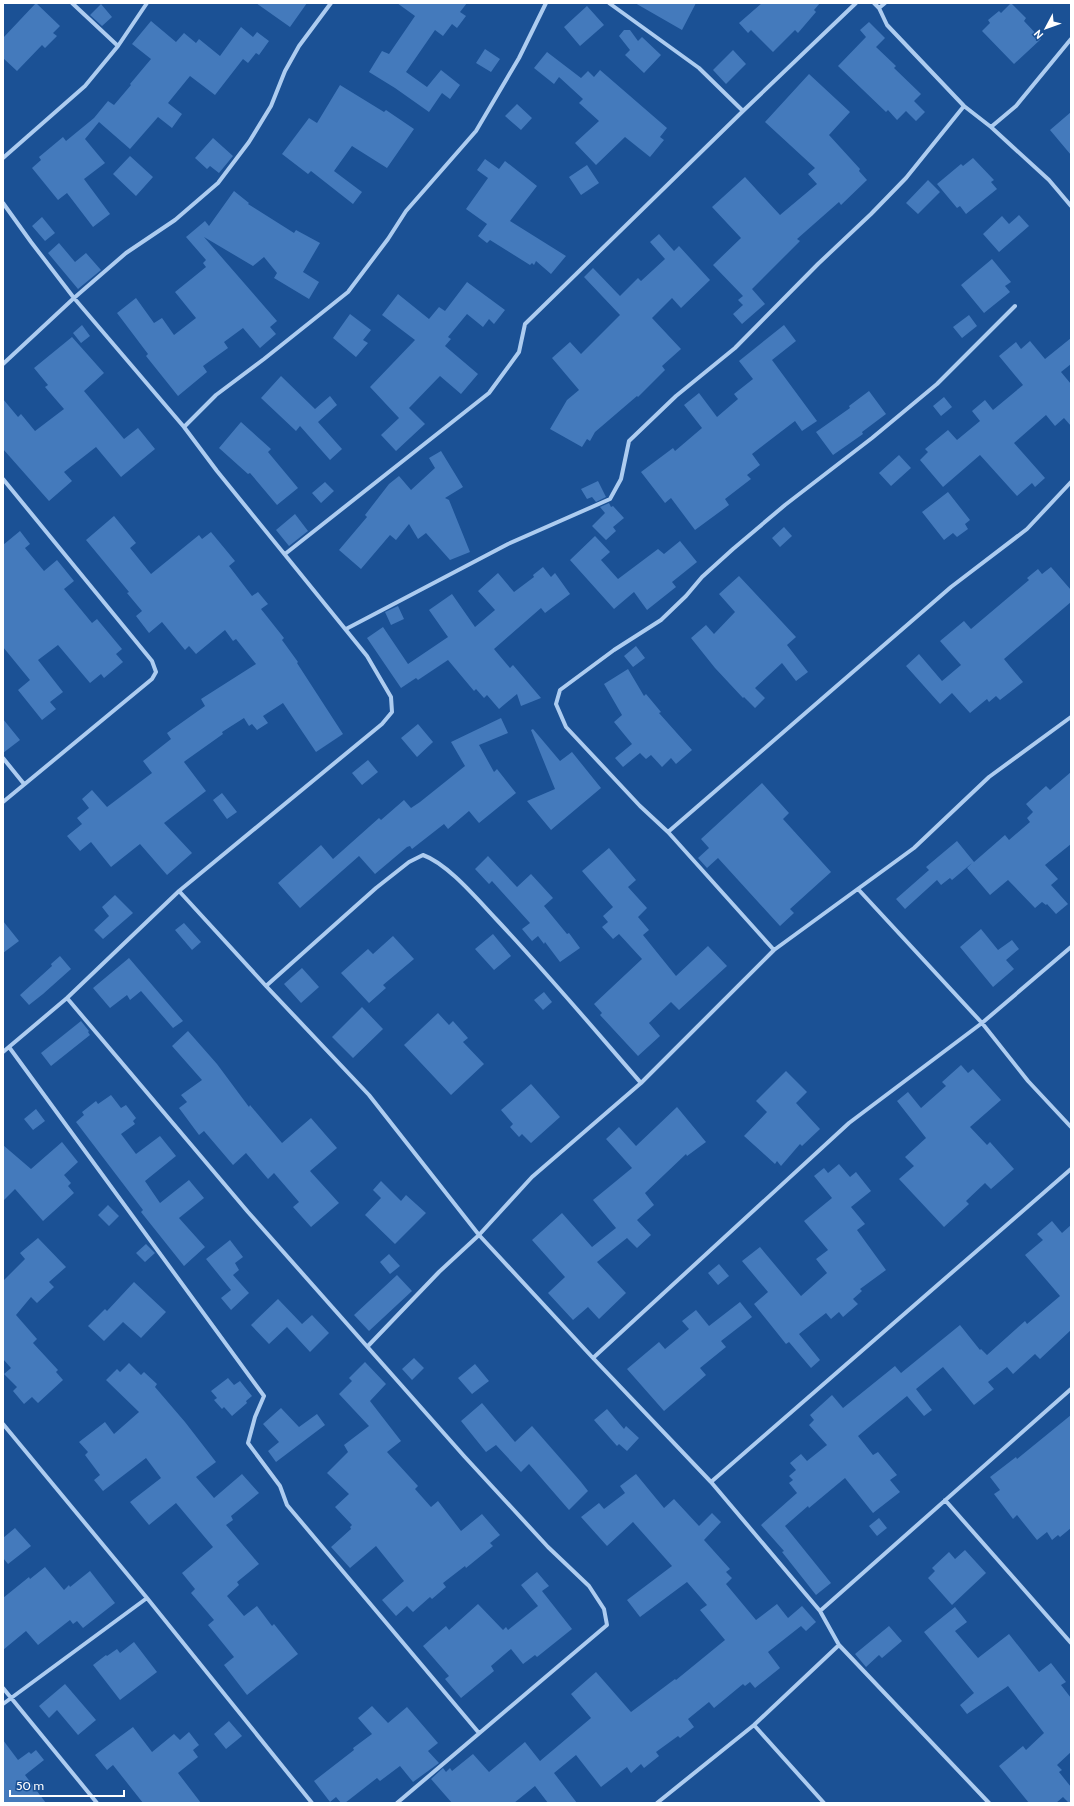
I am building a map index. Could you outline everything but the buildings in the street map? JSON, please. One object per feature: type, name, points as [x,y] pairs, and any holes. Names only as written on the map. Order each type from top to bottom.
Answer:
[{"type":"street","points":[[72,3],[118,46]]},
{"type":"street","points":[[3,158],[85,86],[118,46],[148,3]]},
{"type":"street","points":[[3,364],[74,298],[126,253],[175,220],[218,183],[249,142],[271,106],[285,71],[299,46],[331,3]]},
{"type":"street","points":[[184,427],[216,395],[348,292],[388,239],[406,212],[476,131],[519,58],[546,3]]},
{"type":"street","points":[[609,3],[700,68],[743,111]]},
{"type":"street","points":[[286,554],[489,393],[519,352],[524,324],[856,3]]},
{"type":"street","points":[[874,3],[879,8],[887,25],[964,106],[991,127],[1049,180],[1071,206]]},
{"type":"street","points":[[879,8],[885,3]]},
{"type":"street","points":[[991,127],[1016,106],[1071,39]]},
{"type":"street","points":[[346,629],[508,544],[610,499],[621,479],[629,441],[676,396],[735,348],[818,264],[871,214],[906,178],[964,106]]},
{"type":"street","points":[[3,203],[74,298],[184,427],[217,471],[346,629],[378,672],[391,697],[392,712],[382,724],[179,891],[67,998],[3,1052]]},
{"type":"street","points":[[774,950],[668,832],[640,806],[566,727],[556,704],[560,690],[614,650],[660,620],[686,596],[702,577],[733,549],[785,505],[872,438],[937,384],[1015,306]]},
{"type":"street","points":[[3,479],[152,661],[156,672],[152,679],[3,802]]},
{"type":"street","points":[[668,832],[951,587],[1027,529],[1071,482]]},
{"type":"street","points":[[368,1346],[439,1272],[479,1235],[532,1177],[642,1083],[774,950],[914,848],[989,777],[1071,717]]},
{"type":"street","points":[[3,758],[24,784]]},
{"type":"street","points":[[266,986],[376,888],[409,862],[423,855],[432,858],[465,886],[537,963],[642,1083]]},
{"type":"street","points":[[858,889],[982,1023],[1028,1081],[1071,1127]]},
{"type":"street","points":[[179,891],[369,1095],[479,1235],[711,1482],[820,1611],[839,1645],[989,1803]]},
{"type":"street","points":[[593,1358],[849,1123],[982,1023],[1071,947]]},
{"type":"street","points":[[67,998],[248,1212],[506,1502],[548,1547],[589,1586],[604,1609],[607,1625],[397,1803]]},
{"type":"street","points":[[10,1047],[264,1396],[255,1417],[248,1443],[280,1486],[287,1505],[479,1733]]},
{"type":"street","points":[[711,1482],[1071,1169]]},
{"type":"street","points":[[820,1611],[1071,1389]]},
{"type":"street","points":[[3,1424],[147,1598],[312,1803]]},
{"type":"street","points":[[945,1500],[1071,1643]]},
{"type":"street","points":[[3,1704],[147,1598]]},
{"type":"street","points":[[657,1803],[754,1725],[839,1645]]},
{"type":"street","points":[[3,1688],[97,1803]]},
{"type":"street","points":[[754,1725],[824,1803]]}]
